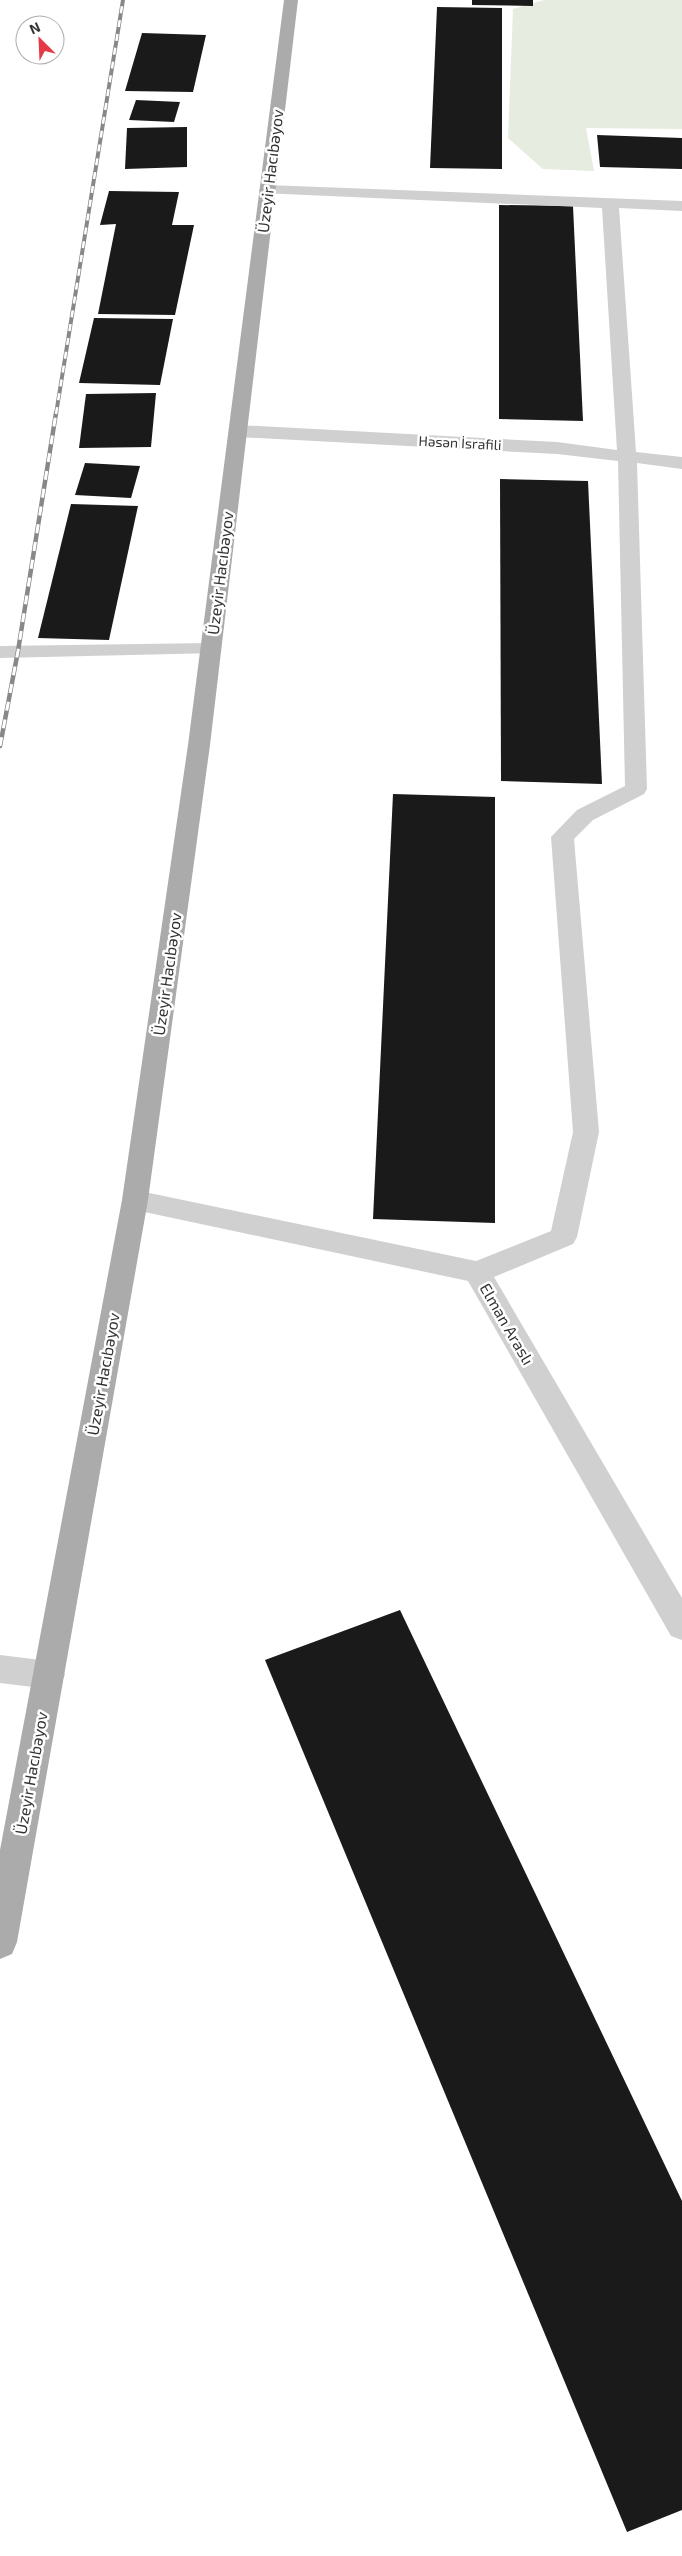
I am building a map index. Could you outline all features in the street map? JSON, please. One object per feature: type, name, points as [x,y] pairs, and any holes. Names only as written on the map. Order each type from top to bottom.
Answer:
[{"type":"main road","name":"Üzeyir Hacıbəyov","points":[[0,1942],[135,1200],[211,649],[291,0]]},
{"type":"street","points":[[268,190],[682,206]]},
{"type":"street","points":[[477,1272],[563,1237],[586,1132],[562,837],[585,815],[636,789],[626,456],[610,204]]},
{"type":"street","name":"Həsən İsrafili","points":[[238,431],[557,448],[682,463]]},
{"type":"street","points":[[0,652],[211,649]]},
{"type":"street","name":"Elman Araslı","points":[[135,1200],[477,1272],[682,1626]]},
{"type":"street","points":[[0,1669],[49,1675]]},
{"type":"shaded area","points":[[544,0],[682,0],[682,129],[586,128],[594,171],[543,169],[508,138],[513,9]]},
{"type":"building","points":[[472,0],[533,0],[533,6],[472,5]]},
{"type":"building","points":[[437,7],[502,8],[502,169],[430,168]]},
{"type":"building","points":[[142,33],[206,35],[193,92],[125,91]]},
{"type":"building","points":[[136,100],[180,102],[174,122],[129,120]]},
{"type":"building","points":[[187,127],[187,167],[125,169],[127,128]]},
{"type":"building","points":[[597,135],[682,138],[682,169],[600,167]]},
{"type":"building","points":[[109,191],[179,192],[172,225],[194,225],[175,315],[98,314],[116,224],[100,225]]},
{"type":"building","points":[[499,205],[573,206],[583,421],[499,419]]},
{"type":"building","points":[[94,318],[173,319],[160,385],[79,383]]},
{"type":"building","points":[[156,393],[151,447],[79,448],[86,394]]},
{"type":"building","points":[[85,463],[140,466],[131,498],[75,495]]},
{"type":"building","points":[[500,479],[588,481],[602,784],[501,781]]},
{"type":"building","points":[[71,504],[138,506],[109,640],[38,638]]},
{"type":"building","points":[[393,794],[495,797],[495,1223],[373,1219]]},
{"type":"building","points":[[400,1610],[682,2201],[682,2510],[627,2532],[265,1660]]},
{"type":"railway","points":[[56,414],[123,0]]},
{"type":"railway","points":[[0,746],[18,651],[56,413]]}]
